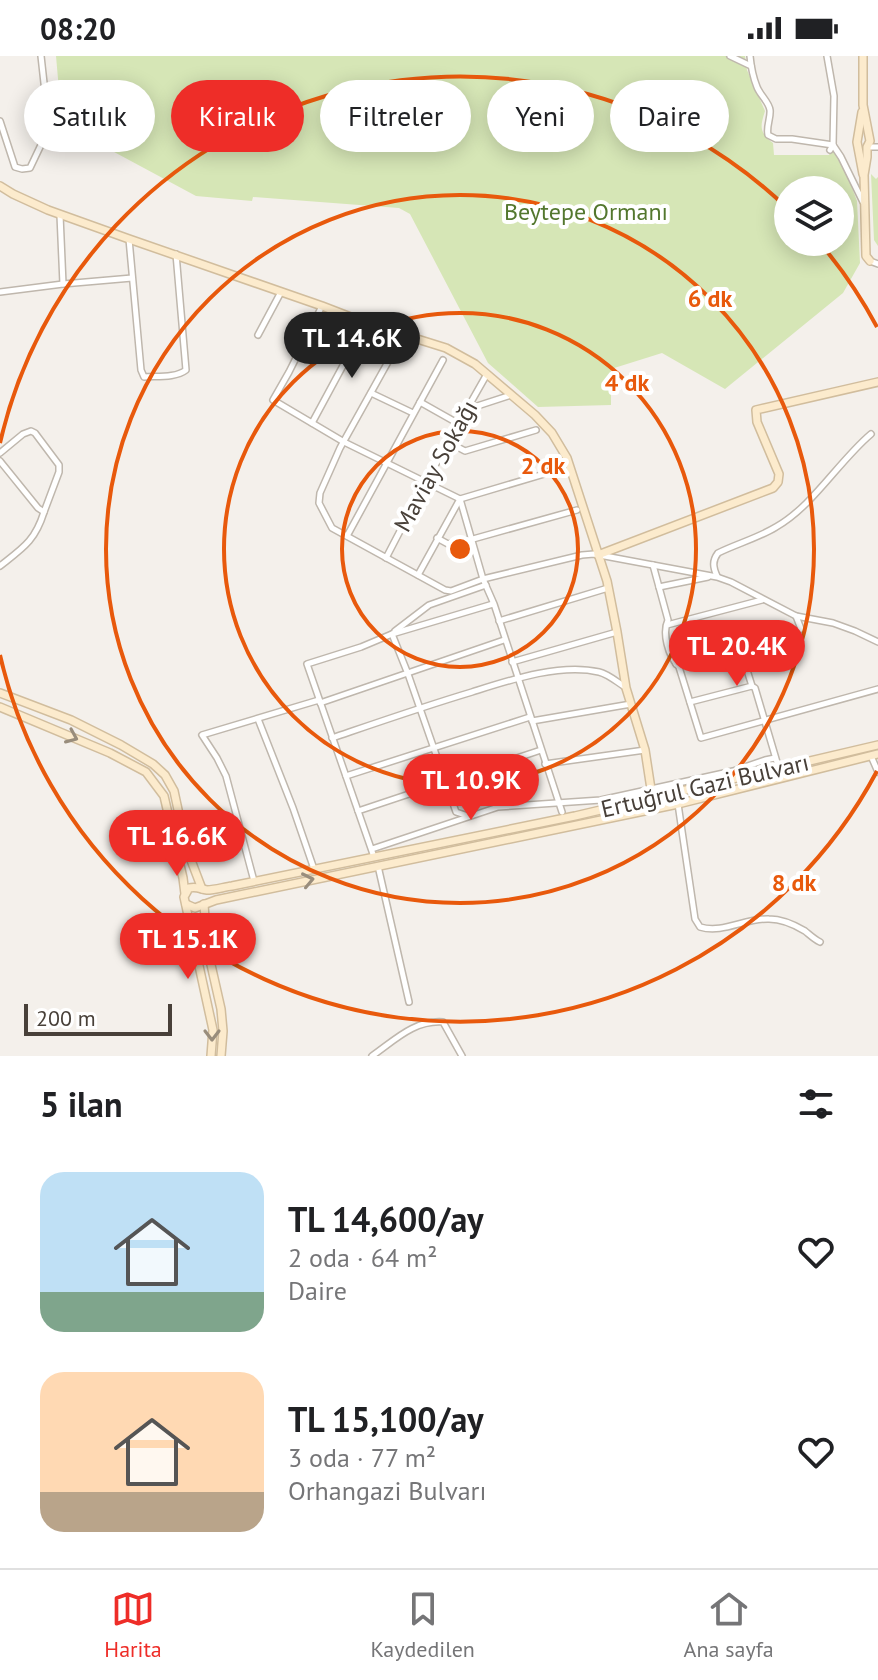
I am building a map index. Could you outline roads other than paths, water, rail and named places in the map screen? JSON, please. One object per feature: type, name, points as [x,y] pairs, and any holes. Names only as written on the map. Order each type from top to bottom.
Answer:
[{"type":"main road","points":[[863,56],[867,143],[864,175],[866,256],[874,262]]},
{"type":"main road","points":[[0,186],[60,214],[366,323],[446,348],[475,364],[511,395],[552,433],[564,452],[608,588],[626,688],[645,750],[651,789]]},
{"type":"main road","points":[[598,555],[773,488],[779,474],[757,422],[756,410],[878,382]]},
{"type":"main road","points":[[0,693],[43,708],[137,753],[165,775],[174,791],[186,847],[206,896],[207,947],[221,1009],[221,1056]]},
{"type":"main road","points":[[0,707],[134,765],[146,772],[164,796],[213,1030],[211,1056]]},
{"type":"main road","points":[[36,722],[37,712],[43,708]]},
{"type":"main road","points":[[48,727],[55,721],[54,713]]},
{"type":"main road","name":"Ertuğrul Gazi Bulvarı","points":[[202,890],[314,869],[373,853],[554,821],[878,745]]},
{"type":"main road","name":"Ertuğrul Gazi Bulvarı","points":[[204,903],[678,804],[875,755]]},
{"type":"main road","points":[[185,894],[192,887],[202,890]]},
{"type":"main road","points":[[186,904],[195,908],[204,903]]},
{"type":"street","points":[[0,120],[15,167],[30,168],[49,128],[41,56]]},
{"type":"street","points":[[730,56],[751,67]]},
{"type":"street","points":[[750,56],[758,89],[769,106],[768,135],[831,148],[841,157],[864,203]]},
{"type":"street","points":[[827,56],[834,96],[831,148]]},
{"type":"street","points":[[867,143],[878,147]]},
{"type":"street","points":[[60,214],[63,284]]},
{"type":"street","points":[[129,239],[144,377],[183,374],[186,370],[176,254]]},
{"type":"street","points":[[0,292],[132,278]]},
{"type":"street","points":[[258,335],[282,292]]},
{"type":"street","points":[[322,306],[273,400],[344,442],[460,499],[561,469]]},
{"type":"street","points":[[312,423],[366,323]]},
{"type":"street","points":[[403,335],[340,448],[320,493],[319,503],[332,528],[445,590],[451,591],[582,555],[598,555],[714,576],[796,616],[833,623],[878,642]]},
{"type":"street","points":[[347,536],[443,360]]},
{"type":"street","name":"Maviay Sokağı","points":[[386,558],[487,374]]},
{"type":"street","points":[[371,393],[413,414]]},
{"type":"street","points":[[467,409],[511,395]]},
{"type":"street","points":[[420,402],[459,424]]},
{"type":"street","points":[[448,442],[465,451],[536,430]]},
{"type":"street","points":[[0,453],[31,431],[59,465],[37,533],[0,566]]},
{"type":"street","points":[[714,576],[714,559],[718,553],[776,527],[813,495],[853,449],[871,434]]},
{"type":"street","points":[[0,461],[44,512]]},
{"type":"street","points":[[418,575],[460,499]]},
{"type":"street","points":[[460,499],[562,812]]},
{"type":"street","points":[[437,538],[448,544],[577,510]]},
{"type":"street","points":[[653,565],[668,620],[664,628],[672,660],[679,667],[701,738],[878,689]]},
{"type":"street","points":[[659,587],[714,576]]},
{"type":"street","points":[[392,634],[429,605],[485,582]]},
{"type":"street","points":[[499,621],[608,588]]},
{"type":"street","points":[[667,625],[763,599]]},
{"type":"street","points":[[494,604],[392,634],[307,664],[373,853],[498,807],[601,800],[733,771],[775,758]]},
{"type":"street","points":[[675,664],[798,631],[801,629],[796,616]]},
{"type":"street","points":[[512,662],[617,632]]},
{"type":"street","points":[[392,634],[456,812],[468,816]]},
{"type":"street","points":[[254,881],[226,776],[202,735],[408,674],[504,640]]},
{"type":"street","points":[[740,648],[779,769]]},
{"type":"street","points":[[332,738],[517,678],[548,672],[601,672],[626,688]]},
{"type":"street","points":[[690,702],[752,686]]},
{"type":"street","points":[[346,776],[531,719],[631,704]]},
{"type":"street","points":[[258,719],[314,869]]},
{"type":"street","points":[[358,811],[541,750]]},
{"type":"street","points":[[545,764],[645,750]]},
{"type":"street","points":[[875,755],[878,772]]},
{"type":"street","points":[[678,804],[695,919],[700,927],[718,929],[770,919],[786,922],[820,942]]},
{"type":"street","points":[[562,812],[575,816]]},
{"type":"street","points":[[554,821],[562,812]]},
{"type":"street","points":[[377,866],[409,1002]]},
{"type":"street","points":[[372,1056],[417,1025],[430,1021],[443,1022],[462,1056]]},
{"type":"park label","name":"Beytepe Ormanı","points":[[586,212]]}]
